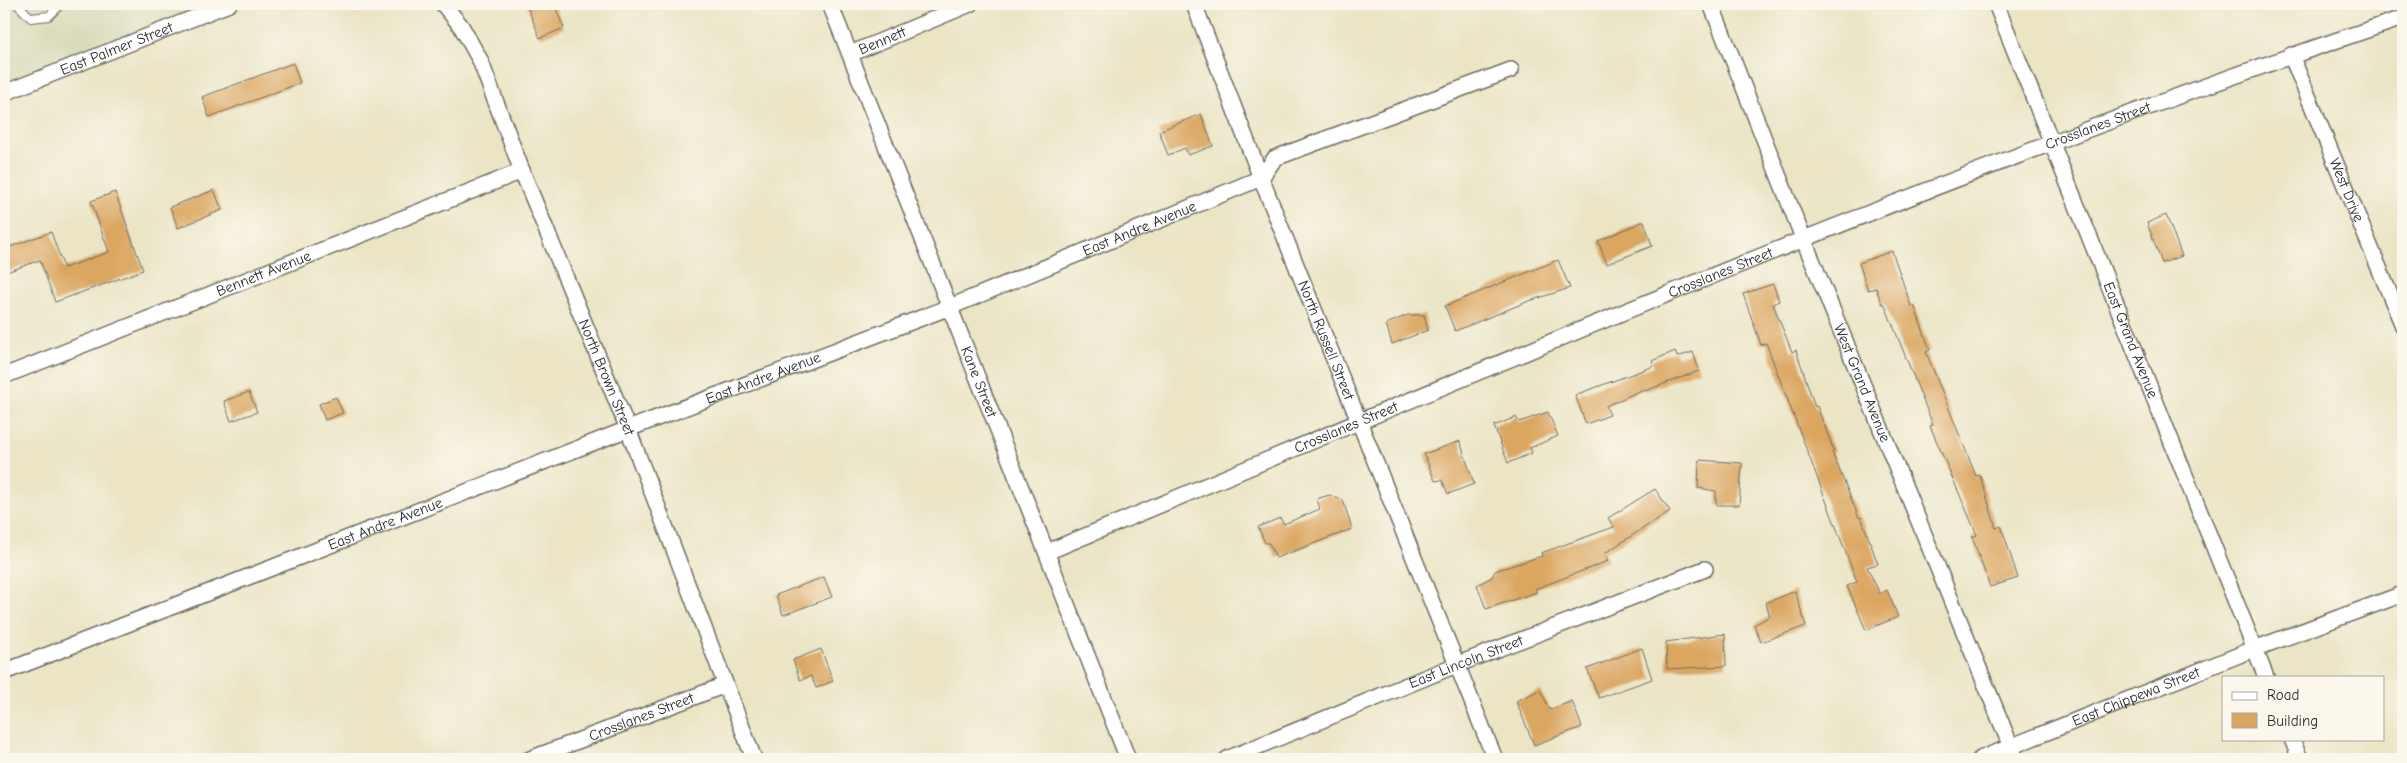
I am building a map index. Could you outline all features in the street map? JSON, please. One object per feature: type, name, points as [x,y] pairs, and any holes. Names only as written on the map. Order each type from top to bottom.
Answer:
[{"type":"street","name":"East Palmer Street","points":[[4,93],[229,4]]},
{"type":"street","name":"North Brown Street","points":[[443,4],[461,26],[480,60],[522,172],[628,429],[754,759]]},
{"type":"street","name":"Kane Street","points":[[830,4],[1128,759]]},
{"type":"street","name":"Bennett","points":[[850,54],[970,4]]},
{"type":"street","name":"North Russell Street","points":[[1194,4],[1261,178],[1495,759]]},
{"type":"street","name":"West Grand Avenue","points":[[1711,4],[1804,238],[2014,753]]},
{"type":"street","name":"East Grand Avenue","points":[[1996,4],[2266,676]]},
{"type":"street","name":"Crosslanes Street","points":[[1047,552],[1804,238],[2290,55],[2403,18]]},
{"type":"street","name":"West Drive","points":[[2290,55],[2403,326]]},
{"type":"street","points":[[1261,178],[1275,158],[1511,70]]},
{"type":"street","name":"Bennett Avenue","points":[[4,376],[522,172]]},
{"type":"street","name":"East Andre Avenue","points":[[4,672],[628,429],[950,307],[1261,178]]},
{"type":"street","name":"East Lincoln Street","points":[[1227,759],[1456,666],[1705,569]]},
{"type":"street","name":"East Chippewa Street","points":[[1980,759],[2014,753],[2254,649],[2403,594]]},
{"type":"street","name":"Crosslanes Street","points":[[530,759],[725,685]]},
{"type":"street","points":[[2292,740],[2300,759]]},
{"type":"lane","points":[[17,4],[31,18],[49,16],[61,4]]},
{"type":"shaded area","points":[[4,4],[229,4],[4,93]]},
{"type":"building","points":[[526,4],[554,4],[564,28],[540,38]]},
{"type":"building","points":[[293,63],[300,83],[209,117],[202,97]]},
{"type":"building","points":[[1201,114],[1213,146],[1188,155],[1185,148],[1168,155],[1159,131]]},
{"type":"building","points":[[214,190],[222,210],[178,228],[170,207]]},
{"type":"building","points":[[115,192],[143,270],[55,302],[40,260],[4,273],[4,249],[51,232],[64,268],[109,252],[91,201]]},
{"type":"building","points":[[2166,215],[2182,256],[2162,263],[2147,223]]},
{"type":"building","points":[[1644,221],[1652,246],[1607,264],[1598,241]]},
{"type":"building","points":[[1892,251],[1911,306],[1914,305],[1930,350],[1926,352],[1976,476],[1980,475],[1996,528],[2001,526],[2018,578],[1990,587],[1972,537],[1977,535],[1930,426],[1933,425],[1884,303],[1882,304],[1876,288],[1868,290],[1859,263]]},
{"type":"building","points":[[1558,260],[1570,288],[1529,301],[1455,331],[1445,306]]},
{"type":"building","points":[[1773,284],[1779,301],[1773,304],[1792,352],[1796,350],[1815,407],[1817,406],[1834,451],[1832,452],[1859,518],[1861,517],[1878,564],[1867,567],[1880,594],[1887,590],[1898,617],[1866,630],[1847,586],[1857,582],[1766,343],[1761,345],[1743,294]]},
{"type":"building","points":[[1408,315],[1424,315],[1428,330],[1392,344],[1386,324]]},
{"type":"building","points":[[1675,351],[1677,357],[1693,352],[1699,371],[1645,391],[1644,389],[1606,406],[1610,415],[1586,424],[1575,395],[1654,366],[1652,361]]},
{"type":"building","points":[[249,392],[257,412],[231,421],[224,401]]},
{"type":"building","points":[[336,397],[343,413],[325,420],[319,404]]},
{"type":"building","points":[[1548,412],[1558,436],[1530,448],[1532,453],[1508,463],[1494,426],[1516,417],[1519,422]]},
{"type":"building","points":[[1460,441],[1474,484],[1448,494],[1442,480],[1435,481],[1424,454]]},
{"type":"building","points":[[1699,460],[1742,463],[1739,505],[1716,505],[1716,491],[1698,488]]},
{"type":"building","points":[[1655,489],[1670,511],[1605,553],[1608,561],[1535,589],[1537,592],[1486,609],[1477,585],[1492,577],[1495,571],[1542,556],[1541,553],[1614,527],[1608,518]]},
{"type":"building","points":[[1329,495],[1343,500],[1352,529],[1276,558],[1269,543],[1265,543],[1258,527],[1280,518],[1284,524],[1320,509],[1317,499]]},
{"type":"building","points":[[824,577],[832,597],[783,615],[776,595]]},
{"type":"building","points":[[1795,591],[1806,626],[1761,642],[1754,625],[1770,616],[1766,603]]},
{"type":"building","points":[[1725,634],[1726,666],[1667,669],[1666,642]]},
{"type":"building","points":[[1642,648],[1652,679],[1599,698],[1587,669]]},
{"type":"building","points":[[821,649],[833,681],[816,688],[811,676],[800,680],[793,660]]},
{"type":"building","points":[[1540,690],[1550,710],[1572,701],[1582,727],[1534,745],[1516,701]]}]
